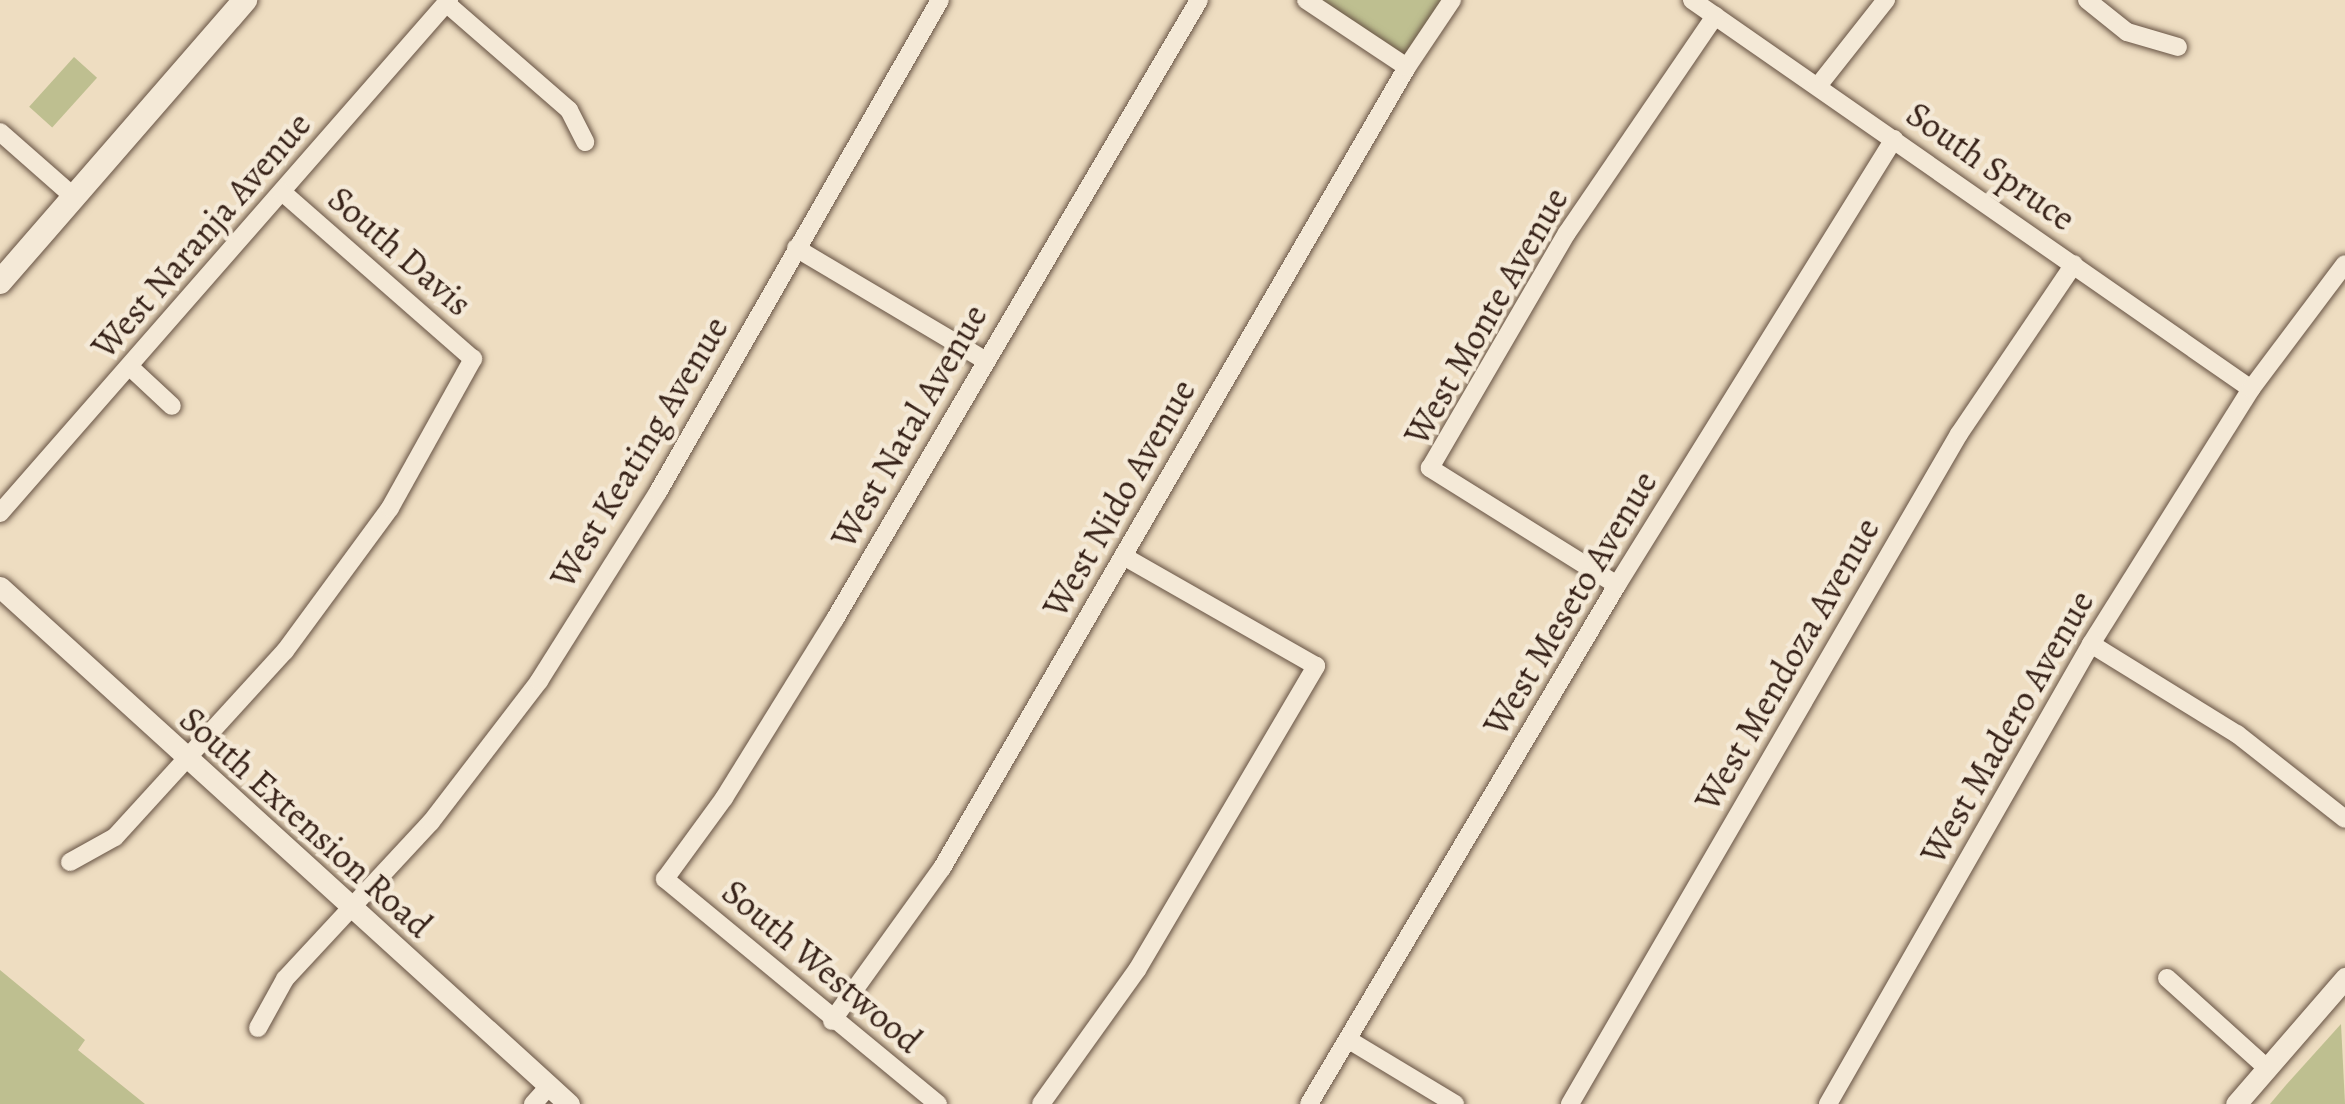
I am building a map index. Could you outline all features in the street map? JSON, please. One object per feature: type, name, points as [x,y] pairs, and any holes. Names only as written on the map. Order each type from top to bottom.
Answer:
[{"type":"main road","points":[[0,282],[245,0]]},
{"type":"street","name":"West Keating Avenue","points":[[258,1028],[285,979],[431,822],[539,681],[658,491],[940,0]]},
{"type":"street","name":"West Natal Avenue","points":[[665,879],[724,798],[823,639],[1199,0]]},
{"type":"street","points":[[1306,0],[1407,68]]},
{"type":"street","name":"West Nido Avenue","points":[[832,1022],[942,868],[1407,68],[1452,0]]},
{"type":"street","name":"South Spruce","points":[[1691,0],[2251,389]]},
{"type":"street","points":[[1818,86],[1886,0]]},
{"type":"street","points":[[2087,0],[2127,32],[2178,47]]},
{"type":"street","points":[[448,2],[569,110],[586,142]]},
{"type":"street","name":"West Naranja Avenue","points":[[0,513],[448,2]]},
{"type":"street","name":"West Monte Avenue","points":[[1617,585],[1430,469],[1567,233],[1715,16]]},
{"type":"street","points":[[0,132],[74,196]]},
{"type":"street","name":"West Meseto Avenue","points":[[1309,1104],[1617,585],[1894,139]]},
{"type":"street","name":"South Davis","points":[[187,759],[285,651],[390,508],[473,359],[282,192]]},
{"type":"street","points":[[796,248],[985,360]]},
{"type":"street","name":"West Mendoza Avenue","points":[[1570,1104],[1959,434],[2074,264]]},
{"type":"street","name":"West Madero Avenue","points":[[1828,1104],[2091,644],[2251,389],[2345,264]]},
{"type":"street","points":[[130,367],[172,406]]},
{"type":"street","points":[[1041,1104],[1137,970],[1316,666],[1123,556]]},
{"type":"street","name":"South Extension Road","points":[[0,586],[569,1104]]},
{"type":"street","points":[[2091,644],[2237,734],[2345,820]]},
{"type":"street","points":[[70,862],[115,837],[187,759]]},
{"type":"street","name":"South Westwood","points":[[665,879],[832,1022],[938,1104]]},
{"type":"street","points":[[2168,978],[2267,1068]]},
{"type":"street","points":[[2236,1104],[2345,978]]},
{"type":"street","points":[[1349,1040],[1455,1104]]},
{"type":"street","points":[[533,1104],[549,1086]]},
{"type":"green space","points":[[1306,0],[1452,0],[1407,67]]},
{"type":"green space","points":[[74,57],[97,78],[52,128],[29,107]]},
{"type":"green space","points":[[0,970],[85,1040],[78,1050],[145,1104],[0,1104]]},
{"type":"green space","points":[[2341,1024],[2345,1104],[2270,1104],[2286,1085]]}]
